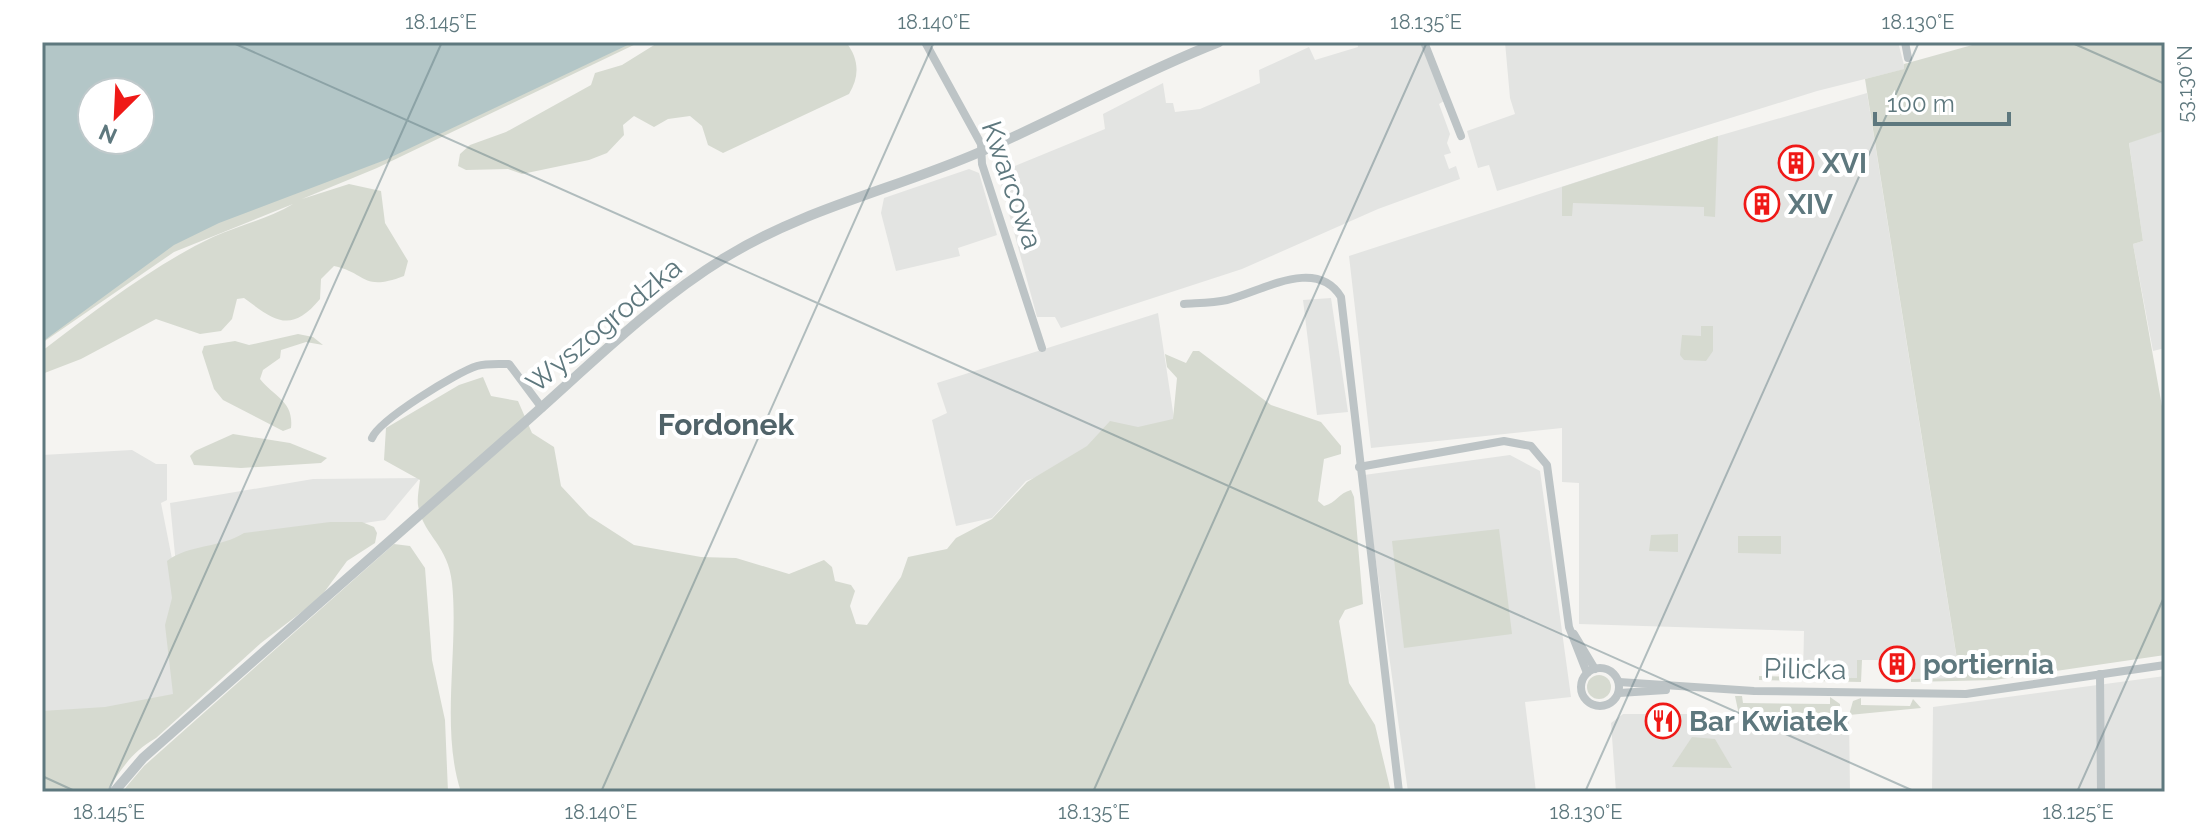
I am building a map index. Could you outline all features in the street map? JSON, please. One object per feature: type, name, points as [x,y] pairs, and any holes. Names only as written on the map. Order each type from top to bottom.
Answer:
[{"type":"street","name":"Kwarcowa","points":[[925,42],[981,144],[982,164],[1044,346]]},
{"type":"street","name":"Wyszogrodzka","points":[[114,792],[143,758],[664,301],[746,245],[838,202],[981,151],[1133,77],[1219,42]]},
{"type":"street","points":[[1424,42],[1461,136]]},
{"type":"street","points":[[1905,42],[1908,58]]},
{"type":"street","points":[[1184,304],[1229,300],[1300,278],[1322,281],[1336,290],[1343,306],[1359,467],[1399,792]]},
{"type":"street","points":[[372,438],[375,431],[403,409],[476,366],[509,364],[542,408]]},
{"type":"street","points":[[1359,467],[1504,441],[1531,446],[1545,461],[1551,481],[1569,627],[1591,671]]},
{"type":"street","name":"Pilicka","points":[[1619,682],[1682,688],[1966,694],[2165,665]]},
{"type":"street","points":[[1607,669],[1619,682],[1619,693],[1607,705],[1591,704],[1581,688],[1591,671],[1607,669]]},
{"type":"street","points":[[2100,674],[2101,792]]},
{"type":"street","name":"Pilicka","points":[[1619,693],[1682,688]]},
{"type":"shaded area","points":[[42,42],[640,42],[377,168],[302,199],[349,184],[381,191],[385,223],[408,261],[404,276],[372,282],[334,266],[321,279],[320,299],[300,317],[291,320],[274,318],[244,298],[237,299],[232,319],[221,331],[200,334],[156,319],[81,359],[42,374],[42,351],[125,290],[168,261],[213,237],[293,204],[174,252],[42,343]]},
{"type":"shaded area","points":[[42,42],[634,42],[385,160],[219,223],[174,245],[42,342]]},
{"type":"shaded area","points":[[659,42],[846,42],[856,61],[855,81],[849,94],[723,153],[708,145],[702,126],[690,116],[668,119],[654,127],[634,116],[623,125],[624,135],[607,153],[589,160],[522,174],[508,169],[466,170],[458,166],[460,154],[470,145],[506,132],[591,85],[595,73],[622,65]]},
{"type":"shaded area","points":[[1357,42],[1420,42],[1444,101],[1439,104],[1450,134],[1447,143],[1451,153],[1444,155],[1449,169],[1456,166],[1460,179],[1378,209],[1242,269],[1061,328],[1055,317],[1037,317],[998,173],[1105,129],[1103,114],[1163,83],[1166,103],[1173,103],[1175,112],[1200,109],[1260,83],[1259,70],[1309,47],[1315,60],[1358,47]]},
{"type":"shaded area","points":[[1505,42],[1898,42],[1905,69],[1817,91],[1497,191],[1489,165],[1478,168],[1467,131],[1515,114],[1510,98]]},
{"type":"shaded area","points":[[1983,42],[2165,42],[2165,131],[2129,143],[2143,241],[2133,244],[2165,423],[2165,655],[1994,680],[1911,682],[1911,679],[1960,678],[1865,79],[1904,69],[1904,64]]},
{"type":"shaded area","points":[[1867,93],[1960,679],[1911,679],[1911,660],[1884,659],[1884,669],[1879,669],[1878,660],[1858,660],[1857,678],[1803,677],[1804,631],[1579,624],[1579,483],[1562,482],[1562,428],[1371,448],[1349,256],[1718,136]]},
{"type":"shaded area","points":[[2165,131],[2165,348],[2153,351],[2133,244],[2143,241],[2129,142]]},
{"type":"shaded area","points":[[1718,136],[1715,217],[1704,216],[1704,207],[1573,203],[1572,216],[1562,216],[1562,187]]},
{"type":"shaded area","points":[[969,169],[979,173],[997,235],[958,248],[960,256],[896,271],[881,213],[884,198]]},
{"type":"shaded area","points":[[1331,298],[1348,412],[1317,415],[1303,300]]},
{"type":"shaded area","points":[[1158,313],[1175,425],[1026,481],[992,518],[956,526],[932,420],[947,413],[937,383]]},
{"type":"shaded area","points":[[1701,326],[1713,326],[1713,351],[1706,361],[1684,360],[1680,355],[1682,335],[1701,336]]},
{"type":"shaded area","points":[[298,334],[313,337],[323,345],[306,342],[281,350],[280,358],[263,370],[260,379],[286,405],[291,428],[283,431],[223,400],[214,389],[202,352],[204,346],[235,341],[249,345]]},
{"type":"shaded area","points":[[1193,351],[1199,351],[1271,405],[1321,422],[1341,446],[1341,454],[1324,459],[1318,501],[1324,506],[1351,490],[1354,497],[1363,604],[1345,610],[1339,621],[1349,683],[1375,725],[1391,792],[461,792],[452,742],[454,608],[450,570],[421,516],[418,502],[420,480],[384,460],[386,428],[459,385],[483,377],[491,396],[518,401],[532,433],[554,447],[561,486],[589,516],[634,545],[701,557],[736,558],[789,574],[824,560],[832,567],[835,581],[851,585],[855,591],[850,606],[856,624],[867,625],[901,577],[908,557],[947,549],[956,538],[992,519],[1027,482],[1087,446],[1110,421],[1138,427],[1173,419],[1177,378],[1167,367],[1165,354],[1186,363]]},
{"type":"shaded area","points":[[233,434],[290,443],[327,458],[321,463],[241,468],[194,465],[190,456],[195,451]]},
{"type":"shaded area","points":[[132,450],[156,464],[167,464],[167,500],[161,503],[174,569],[185,700],[42,715],[42,455]]},
{"type":"shaded area","points":[[1510,455],[1540,471],[1571,697],[1525,702],[1536,792],[1408,792],[1364,475]]},
{"type":"shaded area","points":[[420,478],[385,520],[243,541],[176,565],[170,503],[313,479]]},
{"type":"shaded area","points":[[330,522],[362,522],[374,527],[377,533],[375,543],[347,561],[320,598],[261,643],[140,749],[106,792],[42,792],[42,711],[105,707],[173,694],[165,625],[172,598],[167,561],[244,533]]},
{"type":"shaded area","points":[[1499,529],[1512,634],[1404,648],[1392,541]]},
{"type":"shaded area","points":[[1678,534],[1678,552],[1649,551],[1651,535]]},
{"type":"shaded area","points":[[1738,536],[1781,536],[1781,554],[1738,553]]},
{"type":"shaded area","points":[[394,544],[410,546],[425,568],[432,660],[445,720],[448,792],[122,792],[144,766]]},
{"type":"shaded area","points":[[1857,660],[1862,660],[1861,682],[1759,680],[1759,676],[1857,678]]},
{"type":"shaded area","points":[[1599,675],[1610,682],[1611,687],[1604,698],[1599,699],[1588,692],[1587,687],[1594,676]]},
{"type":"shaded area","points":[[2165,676],[2165,792],[1932,792],[1933,707]]},
{"type":"shaded area","points":[[1735,696],[1742,696],[1743,703],[1830,704],[1830,697],[1840,704],[1840,715],[1739,715]]},
{"type":"shaded area","points":[[1861,698],[1861,705],[1910,706],[1913,699],[1921,708],[1849,715],[1853,701]]},
{"type":"shaded area","points":[[1623,714],[1691,714],[1691,720],[1701,720],[1702,714],[1706,720],[1715,720],[1716,715],[1849,715],[1850,792],[1616,792],[1611,723]]},
{"type":"shaded area","points":[[1692,737],[1715,739],[1732,768],[1672,767]]},
{"type":"place","name":"XVI","points":[[1796,163]]},
{"type":"place","name":"XIV","points":[[1762,204]]},
{"type":"place","name":"portiernia","points":[[1897,664]]},
{"type":"place","name":"Bar Kwiatek","points":[[1663,721]]},
{"type":"district","name":"Fordonek","points":[[726,424]]}]
